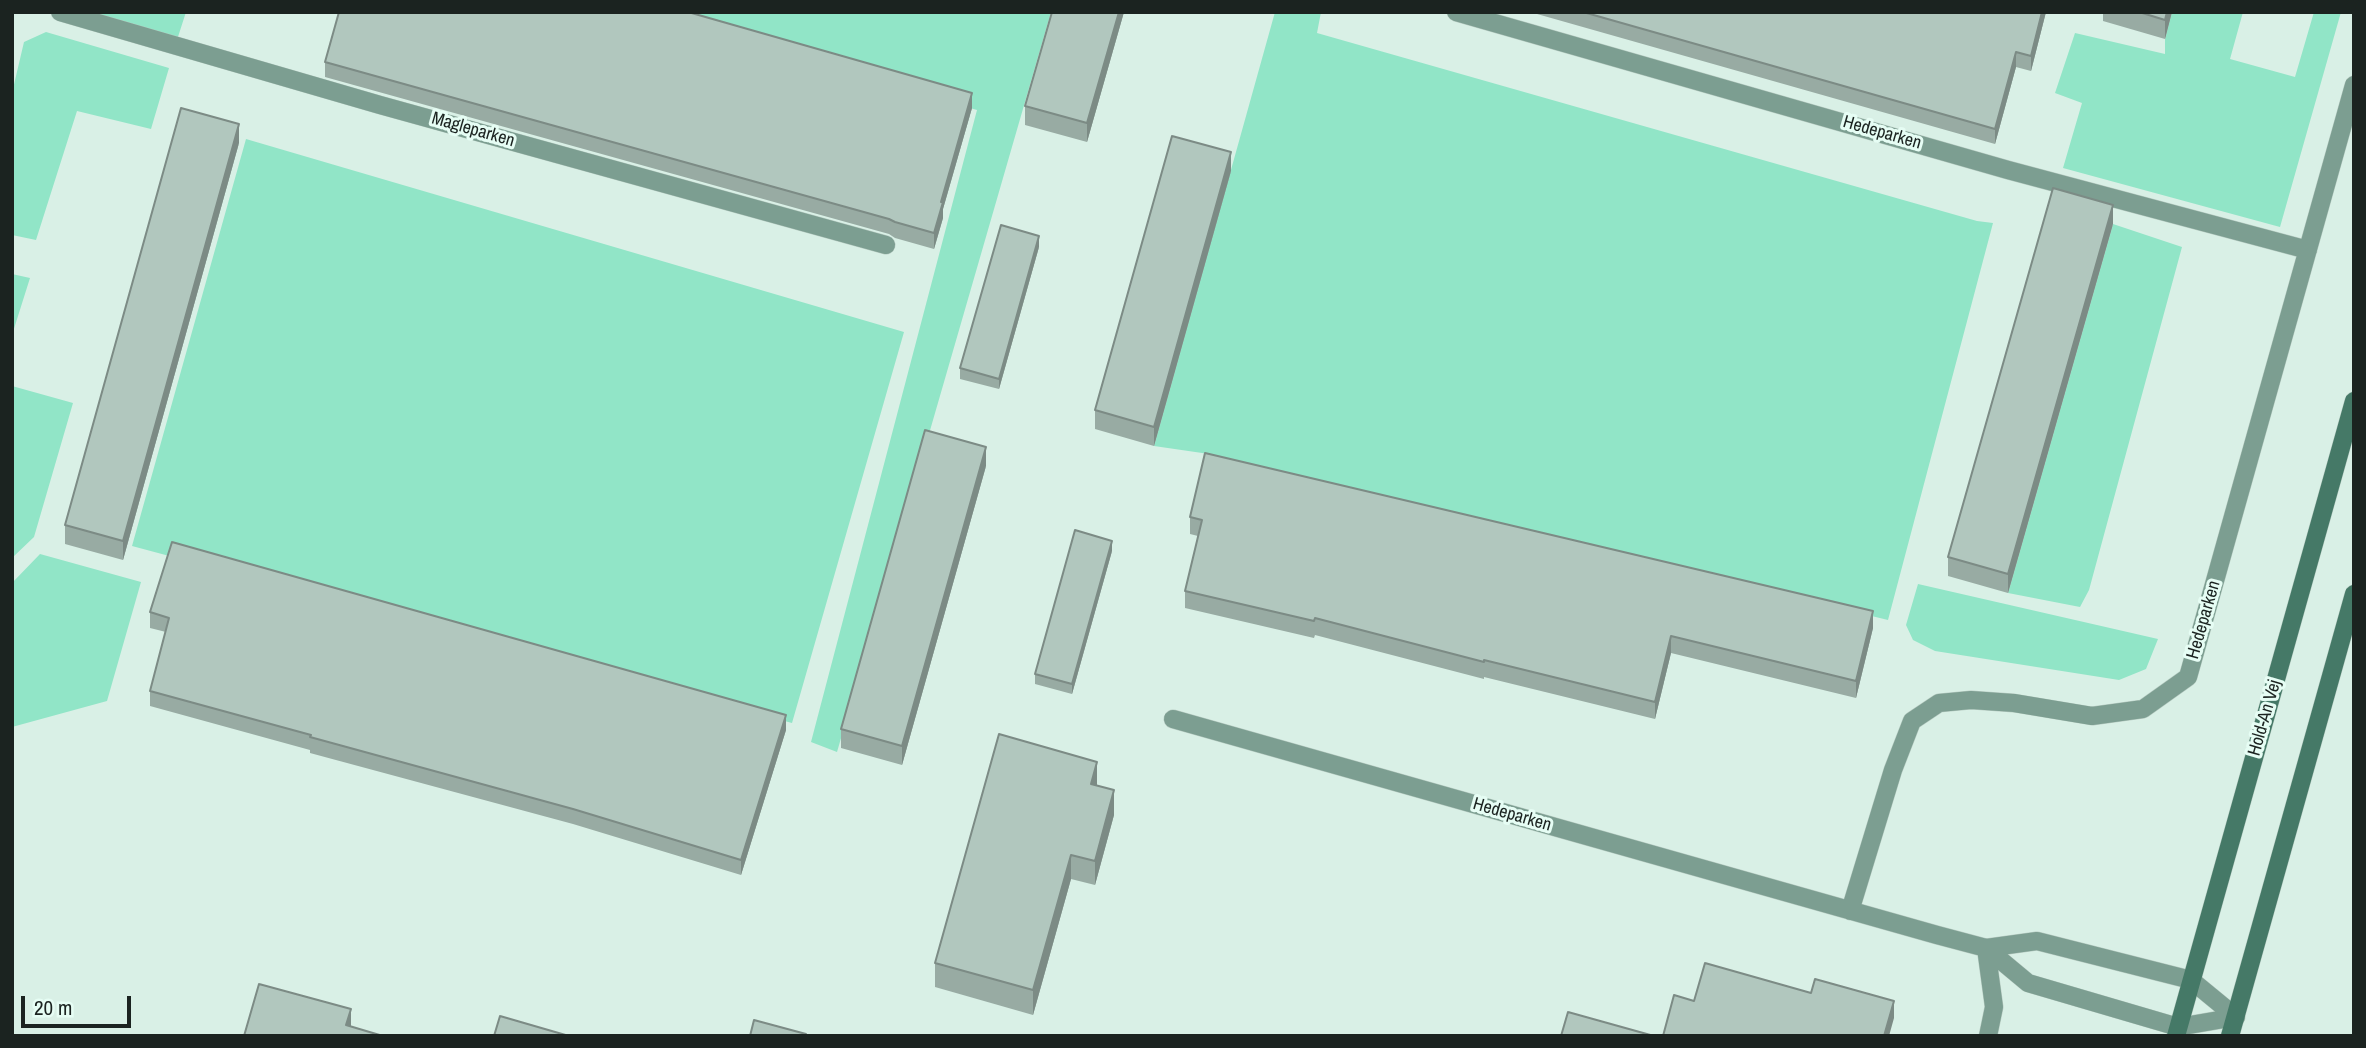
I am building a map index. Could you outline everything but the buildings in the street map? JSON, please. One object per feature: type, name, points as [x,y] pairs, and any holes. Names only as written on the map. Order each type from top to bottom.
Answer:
[{"type":"street","name":"Magleparken","points":[[60,12],[886,245]]},
{"type":"street","name":"Hedeparken","points":[[1456,12],[2008,170],[2308,250]]},
{"type":"street","name":"Hedeparken","points":[[1850,911],[1893,770],[1912,721],[1939,703],[1971,700],[2014,703],[2092,716],[2143,709],[2188,677],[2354,85]]},
{"type":"street","name":"Hold-An Vej","points":[[2177,1031],[2354,401]]},
{"type":"street","points":[[2230,1036],[2354,594]]},
{"type":"street","name":"Hedeparken","points":[[1173,719],[1986,948],[2037,941],[2191,980],[2236,1017]]},
{"type":"street","name":"Hedeparken","points":[[1986,948],[2028,983],[2177,1031],[2236,1017]]},
{"type":"street","points":[[1986,948],[1994,1007],[1988,1036]]},
{"type":"green space","points":[[82,12],[186,12],[177,40]]},
{"type":"green space","points":[[634,12],[1051,12],[837,752],[811,742],[977,110]]},
{"type":"green space","points":[[1275,12],[1321,12],[1317,33],[1977,221],[1993,223],[1888,620],[1209,454],[1154,446]]},
{"type":"green space","points":[[2172,12],[2243,12],[2230,59],[2295,77],[2314,12],[2341,12],[2280,227],[2063,168],[2082,103],[2055,93],[2075,33],[2165,54],[2165,39]]},
{"type":"green space","points":[[46,32],[169,68],[151,129],[77,111],[36,240],[12,235],[12,93],[24,42]]},
{"type":"green space","points":[[246,139],[904,332],[792,723],[132,546]]},
{"type":"green space","points":[[2113,224],[2182,247],[2089,590],[2080,607],[2008,593]]},
{"type":"green space","points":[[12,274],[30,278],[12,335]]},
{"type":"green space","points":[[12,386],[73,403],[34,537],[12,558]]},
{"type":"green space","points":[[40,554],[141,582],[107,701],[12,727],[12,583]]},
{"type":"green space","points":[[1918,584],[2158,639],[2146,669],[2119,680],[1935,651],[1913,640],[1906,625]]}]
